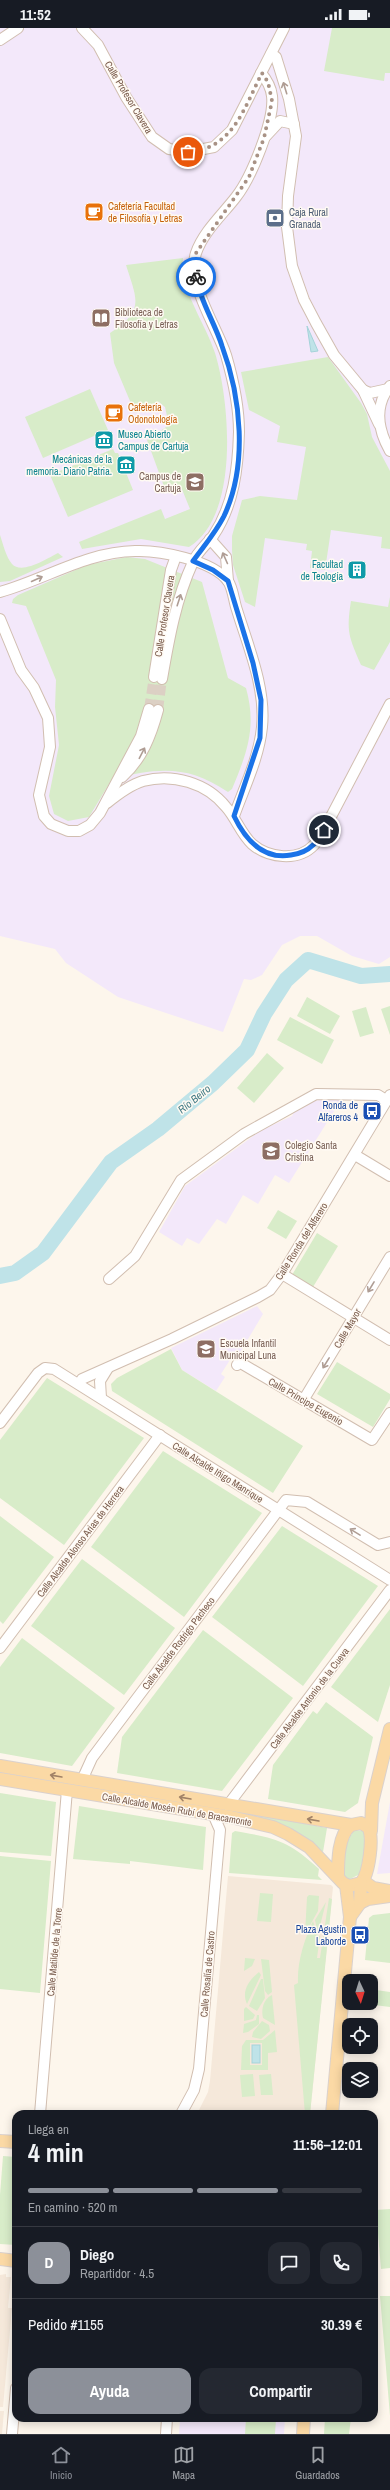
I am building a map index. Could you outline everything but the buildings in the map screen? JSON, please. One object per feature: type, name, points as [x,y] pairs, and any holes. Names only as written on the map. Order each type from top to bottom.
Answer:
[{"type":"main road","points":[[332,2110],[350,1917],[351,1882],[372,1840],[372,1802],[390,1729]]},
{"type":"main road","name":"Calle Alcalde Mosén Rubí de Bracamonte","points":[[0,1766],[228,1805],[354,1824]]},
{"type":"main road","name":"Calle Alcalde Mosén Rubí de Bracamonte","points":[[0,1778],[253,1822],[288,1834],[320,1856],[351,1882],[363,1900]]},
{"type":"main road","points":[[372,1802],[354,1824],[343,1834],[338,1864],[351,1882],[390,1891]]},
{"type":"main road","points":[[354,1824],[368,1827],[371,1831]]},
{"type":"main road","points":[[350,1917],[363,1900],[390,1896]]},
{"type":"main road","points":[[0,2141],[12,2142]]},
{"type":"main road","points":[[0,2259],[12,2260]]},
{"type":"main road","points":[[303,2434],[304,2422]]},
{"type":"street","points":[[0,40],[18,28]]},
{"type":"street","name":"Calle Profesor Clavera","points":[[82,28],[98,45],[144,128],[158,142],[176,151],[200,151],[214,146],[224,139],[232,130],[284,28]]},
{"type":"street","points":[[272,54],[276,57],[294,124],[296,144],[288,196],[287,227],[292,266],[304,300],[316,323],[334,355],[363,390],[390,451]]},
{"type":"street","points":[[262,73],[268,82],[272,101],[280,121]]},
{"type":"street","points":[[264,138],[272,101]]},
{"type":"street","points":[[280,121],[294,124]]},
{"type":"street","points":[[264,138],[280,121]]},
{"type":"street","name":"Calle Profesor Clavera","points":[[176,556],[171,570],[158,678],[179,599],[193,561],[210,539],[224,516],[232,495],[237,466],[239,430],[226,355],[196,280],[196,253],[249,177],[264,138]]},
{"type":"street","points":[[363,390],[370,393],[389,387]]},
{"type":"street","points":[[379,424],[382,398],[389,387]]},
{"type":"street","points":[[210,539],[226,557],[228,581],[253,663],[262,713],[258,749],[234,816]]},
{"type":"street","points":[[0,592],[16,588],[75,562],[96,556],[135,551],[176,556],[193,561],[213,570],[228,581]]},
{"type":"street","points":[[0,619],[21,670],[34,688],[48,718],[50,747],[40,795],[44,816],[59,829],[79,831],[90,825],[107,803],[153,709]]},
{"type":"street","points":[[107,803],[124,790],[143,781],[165,778],[188,782],[205,788],[218,797],[234,816],[244,835],[261,851],[273,855],[286,856],[300,854],[313,846],[324,830],[390,704]]},
{"type":"street","points":[[109,1279],[135,1256],[181,1180],[257,1125],[316,1094],[378,1095],[388,1097]]},
{"type":"street","name":"Calle Ronda del Alfarero","points":[[79,1384],[82,1379],[270,1290],[282,1274],[355,1155],[388,1097]]},
{"type":"street","points":[[355,1155],[390,1176]]},
{"type":"street","name":"Calle Mayor","points":[[304,1399],[390,1256]]},
{"type":"street","points":[[282,1274],[390,1340]]},
{"type":"street","name":"Calle Príncipe Eugenio","points":[[238,1364],[304,1399],[372,1440],[390,1413]]},
{"type":"street","name":"Calle Alcalde Iñigo Manrique","points":[[0,1423],[38,1373],[45,1368],[54,1369],[390,1580]]},
{"type":"street","points":[[101,1398],[100,1382],[108,1368]]},
{"type":"street","name":"Calle Alcalde Alonso Arias de Herrera","points":[[0,1648],[160,1435]]},
{"type":"street","points":[[278,1509],[286,1500],[307,1502],[368,1540],[378,1544],[390,1542]]},
{"type":"street","name":"Calle Alcalde Rodrigo Pacheco","points":[[82,1780],[92,1758],[278,1509]]},
{"type":"street","name":"Calle Alcalde Antonio de la Cueva","points":[[228,1805],[390,1590]]},
{"type":"street","name":"Calle Matilde de la Torre","points":[[40,2110],[67,1790]]},
{"type":"street","name":"Calle Rosalía de Castro","points":[[184,2110],[190,2100],[197,2080],[220,1830],[213,1814]]},
{"type":"street","points":[[220,1830],[231,1817]]},
{"type":"street","points":[[12,2434],[13,2422]]},
{"type":"street","points":[[166,2434],[167,2422]]},
{"type":"shaded area","name":"Campus de Cartuja","points":[[0,28],[390,28],[390,957],[379,964],[352,956],[317,936],[300,936],[282,945],[262,975],[251,980],[244,979],[223,1032],[118,997],[66,963],[55,949],[0,936]]},
{"type":"shaded area","name":"Colegio Santa Cristina","points":[[335,1098],[341,1100],[289,1183],[275,1175],[258,1204],[243,1195],[226,1224],[217,1219],[199,1244],[187,1238],[182,1246],[159,1232],[185,1186],[260,1131],[292,1116],[294,1112],[313,1101]]},
{"type":"shaded area","name":"Escuela Infantil Municipal Luna","points":[[257,1306],[263,1314],[239,1354],[235,1352],[221,1374],[225,1377],[216,1391],[182,1370],[171,1348]]},
{"type":"shaded area","points":[[390,1802],[390,1873],[377,1874]]},
{"type":"shaded area","points":[[228,1876],[331,1885],[333,1887],[310,2110],[199,2110],[208,2092]]},
{"type":"shaded area","points":[[6,2274],[6,2277],[11,2277],[8,2308],[12,2308],[3,2407],[0,2407],[0,2275]]},
{"type":"shaded area","points":[[0,2411],[4,2411],[2,2434],[0,2434]]},
{"type":"shaded area","points":[[180,2422],[285,2422],[284,2434],[179,2434]]},
{"type":"green space","points":[[332,28],[390,28],[390,73],[385,73],[384,81],[324,71]]},
{"type":"green space","points":[[183,258],[185,282],[215,353],[224,399],[227,427],[227,456],[224,485],[217,510],[205,532],[189,547],[141,539],[82,549],[79,542],[161,509],[165,519],[190,509],[181,487],[166,492],[147,440],[169,425],[165,407],[159,402],[135,413],[114,363],[110,333],[129,318],[135,304],[133,287],[126,265]]},
{"type":"green space","points":[[328,357],[361,403],[367,414],[372,437],[390,471],[390,549],[381,548],[382,537],[331,530],[325,570],[310,568],[312,551],[306,550],[307,544],[265,538],[255,607],[245,602],[233,565],[232,536],[242,500],[260,496],[297,500],[306,447],[277,442],[280,426],[249,410],[241,372]]},
{"type":"green space","points":[[90,389],[108,430],[43,458],[25,417]]},
{"type":"green space","points":[[113,449],[115,453],[118,453],[133,490],[68,517],[50,475]]},
{"type":"green space","points":[[0,535],[8,558],[16,567],[28,567],[42,562],[58,553],[63,557],[10,581],[0,582]]},
{"type":"green space","points":[[127,557],[145,559],[202,582],[228,678],[246,688],[251,715],[249,740],[242,764],[232,789],[228,792],[213,783],[185,773],[172,771],[144,772],[112,779],[89,817],[68,821],[54,814],[49,796],[59,745],[55,707],[56,680],[26,606],[12,603],[13,599],[18,595],[87,565]]},
{"type":"green space","points":[[390,597],[390,642],[374,670],[361,665],[351,641],[349,620],[351,601],[388,607]]},
{"type":"green space","points":[[307,997],[340,1016],[330,1034],[297,1016]]},
{"type":"green space","points":[[390,1006],[390,1035],[381,1009]]},
{"type":"green space","points":[[366,1007],[374,1033],[360,1037],[352,1011]]},
{"type":"green space","points":[[290,1017],[334,1040],[322,1064],[277,1040]]},
{"type":"green space","points":[[267,1053],[284,1068],[254,1103],[237,1088]]},
{"type":"green space","points":[[278,1210],[297,1221],[286,1239],[267,1228]]},
{"type":"green space","points":[[317,1233],[338,1246],[313,1287],[292,1275]]},
{"type":"green space","points":[[171,1349],[182,1370],[303,1446],[273,1493],[112,1391],[111,1384],[117,1378]]},
{"type":"green space","points":[[337,1362],[390,1394],[390,1399],[373,1427],[317,1394]]},
{"type":"green space","points":[[47,1378],[144,1438],[64,1545],[0,1498],[0,1440]]},
{"type":"green space","points":[[163,1451],[262,1513],[184,1617],[91,1547]]},
{"type":"green space","points":[[0,1516],[54,1557],[3,1624],[0,1621]]},
{"type":"green space","points":[[282,1526],[378,1586],[303,1686],[212,1617]]},
{"type":"green space","points":[[82,1559],[175,1628],[124,1695],[31,1626]]},
{"type":"green space","points":[[390,1609],[390,1685],[378,1722],[331,1687]]},
{"type":"green space","points":[[203,1630],[293,1698],[222,1791],[117,1773],[122,1737]]},
{"type":"green space","points":[[22,1638],[115,1708],[72,1766],[0,1753],[0,1667]]},
{"type":"green space","points":[[326,1702],[373,1737],[358,1803],[345,1812],[268,1799],[273,1765],[313,1711],[317,1714]]},
{"type":"green space","points":[[0,1793],[56,1802],[51,1856],[0,1852]]},
{"type":"green space","points":[[79,1806],[206,1827],[203,1870],[130,1861],[130,1864],[73,1859]]},
{"type":"green space","points":[[258,1815],[327,1828],[323,1852],[288,1827],[258,1818]]},
{"type":"green space","points":[[355,1830],[363,1831],[366,1839],[360,1874],[350,1879],[346,1878],[344,1874],[344,1861],[349,1839]]},
{"type":"green space","points":[[235,1831],[271,1838],[289,1846],[308,1859],[319,1869],[318,1876],[322,1880],[229,1873],[232,1833]]},
{"type":"green space","points":[[0,1856],[51,1861],[40,1993],[0,1989]]},
{"type":"green space","points":[[260,1893],[273,1894],[271,1922],[257,1921]]},
{"type":"green space","points":[[309,1895],[319,1896],[318,1911],[305,1934],[307,1897]]},
{"type":"green space","points":[[329,1898],[332,1899],[310,2110],[305,2110],[294,1985],[298,1983],[302,1952],[313,1921],[318,1936],[320,1936],[317,1958],[320,1958]]},
{"type":"green space","points":[[326,1902],[318,1934],[315,1920]]},
{"type":"green space","points":[[390,1913],[390,1963],[365,1960],[369,1918],[373,1915]]},
{"type":"green space","points":[[245,1958],[255,1959],[252,1966],[244,1971]]},
{"type":"green space","points":[[261,1959],[269,1960],[272,1992],[268,1995],[265,1991]]},
{"type":"green space","points":[[259,1972],[261,1975],[247,2004],[245,1995],[247,1986]]},
{"type":"green space","points":[[261,1979],[263,1979],[265,1998],[257,2011],[249,2006]]},
{"type":"green space","points":[[378,1990],[390,1992],[390,2007],[378,2006]]},
{"type":"green space","points":[[272,1995],[275,2025],[263,2018],[262,2015],[265,2002]]},
{"type":"green space","points":[[246,2007],[255,2015],[253,2019],[244,2021],[244,2009]]},
{"type":"green space","points":[[257,2015],[259,2015],[259,2024],[248,2032],[243,2033],[244,2024],[256,2020]]},
{"type":"green space","points":[[262,2021],[269,2025],[270,2031],[261,2039],[252,2037],[253,2032]]},
{"type":"green space","points":[[275,2030],[277,2052],[268,2053],[268,2070],[241,2070],[242,2046],[246,2040],[263,2040]],"holes":[[[250,2043],[262,2043],[262,2065],[250,2065]]]},
{"type":"green space","points":[[253,2074],[255,2096],[242,2097],[240,2075]]},
{"type":"green space","points":[[271,2074],[273,2095],[261,2095],[259,2075]]},
{"type":"green space","points":[[3,2156],[12,2157],[12,2245],[0,2244],[0,2195]]},
{"type":"green space","points":[[390,2209],[390,2268],[381,2269],[378,2234],[378,2210]]},
{"type":"green space","points":[[380,2296],[390,2296],[390,2416]]},
{"type":"green space","points":[[246,2422],[276,2422],[275,2434],[245,2434]]},
{"type":"green space","points":[[325,2422],[350,2422],[349,2434],[324,2434]]},
{"type":"water","points":[[307,326],[318,351],[311,352]]},
{"type":"water","points":[[252,2045],[260,2045],[260,2063],[252,2063]]},
{"type":"waterway","name":"Río Beiro","points":[[0,1276],[15,1273],[43,1253],[111,1162],[158,1129],[213,1083],[247,1050],[264,1014],[286,980],[308,960],[361,976],[390,974]]},
{"type":"tunnel","points":[[149,709],[154,677]]},
{"type":"tunnel","points":[[158,710],[162,679]]},
{"type":"way so far","points":[[188,152],[200,151],[214,146],[224,139],[232,130],[262,73],[268,82],[272,95],[264,138],[249,177],[237,196],[208,233],[196,253],[194,264],[196,277]]},
{"type":"place","name":"Cafetería Facultad de Filosofía y Letras","points":[[94,212]]},
{"type":"place","name":"Caja Rural Granada","points":[[275,218]]},
{"type":"place","name":"Biblioteca de Filosofía y Letras","points":[[101,318]]},
{"type":"place","name":"Cafetería Odonotología","points":[[114,413]]},
{"type":"place","name":"Museo Abierto Campus de Cartuja","points":[[104,440]]},
{"type":"place","name":"Mecánicas de la memoria. Diario Patria.","points":[[126,465]]},
{"type":"place","name":"Campus de Cartuja","points":[[195,482]]},
{"type":"place","name":"Facultad de Teología","points":[[357,570]]},
{"type":"place","name":"Ronda de Alfareros 4","points":[[372,1111]]},
{"type":"place","name":"Colegio Santa Cristina","points":[[271,1151]]},
{"type":"place","name":"Escuela Infantil Municipal Luna","points":[[206,1349]]},
{"type":"place","name":"Plaza Agustín Laborde","points":[[360,1935]]},
{"type":"route","points":[[196,277],[202,296],[226,355],[236,403],[239,430],[237,466],[232,495],[224,516],[210,539],[193,561],[213,570],[228,581],[253,663],[261,700],[262,713],[262,726],[258,749],[234,816],[240,829],[251,843],[261,851],[273,855],[286,856],[300,854],[313,846],[324,830]]}]
